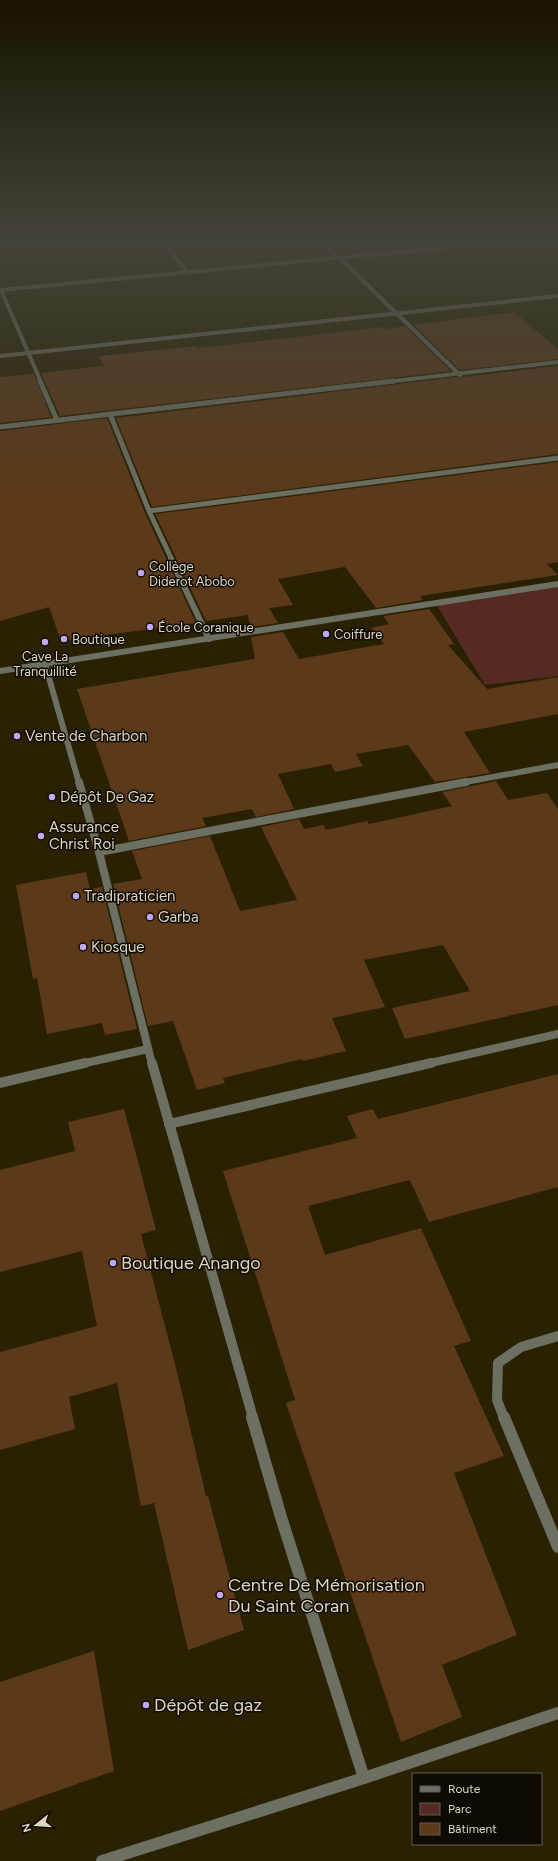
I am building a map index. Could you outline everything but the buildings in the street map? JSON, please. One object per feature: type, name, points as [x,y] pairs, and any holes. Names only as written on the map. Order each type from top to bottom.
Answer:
[{"type":"street","points":[[16,327],[57,420]]},
{"type":"street","points":[[0,356],[274,327]]},
{"type":"street","points":[[409,327],[460,375]]},
{"type":"street","points":[[0,427],[460,375],[558,362]]},
{"type":"street","points":[[110,414],[149,511],[209,639]]},
{"type":"street","points":[[149,511],[558,458]]},
{"type":"street","points":[[0,671],[558,584]]},
{"type":"street","points":[[45,664],[100,852],[148,1049],[281,1517],[364,1778]]},
{"type":"street","points":[[100,852],[558,765]]},
{"type":"street","points":[[169,1124],[558,1034]]},
{"type":"street","points":[[0,1083],[148,1049]]},
{"type":"street","points":[[558,1336],[521,1347],[498,1363],[497,1400],[558,1546]]},
{"type":"street","points":[[102,1861],[364,1778],[558,1713]]},
{"type":"green space","points":[[558,583],[558,676],[485,685],[436,604]]},
{"type":"place","name":"Collège Diderot Abobo","points":[[141,573]]},
{"type":"place","name":"École Coranique","points":[[150,627]]},
{"type":"place","name":"Coiffure","points":[[326,634]]},
{"type":"place","name":"Boutique","points":[[64,639]]},
{"type":"place","name":"Cave La Tranquillité","points":[[45,642]]},
{"type":"place","name":"Vente de Charbon","points":[[17,736]]},
{"type":"place","name":"Dépôt De Gaz","points":[[52,797]]},
{"type":"place","name":"Assurance Christ Roi","points":[[41,836]]},
{"type":"place","name":"Tradipraticien","points":[[76,896]]},
{"type":"place","name":"Garba","points":[[150,917]]},
{"type":"place","name":"Kiosque","points":[[83,947]]},
{"type":"place","name":"Boutique Anango","points":[[113,1263]]},
{"type":"place","name":"Centre De Mémorisation Du Saint Coran","points":[[220,1595]]},
{"type":"place","name":"Dépôt de gaz","points":[[146,1705]]}]
